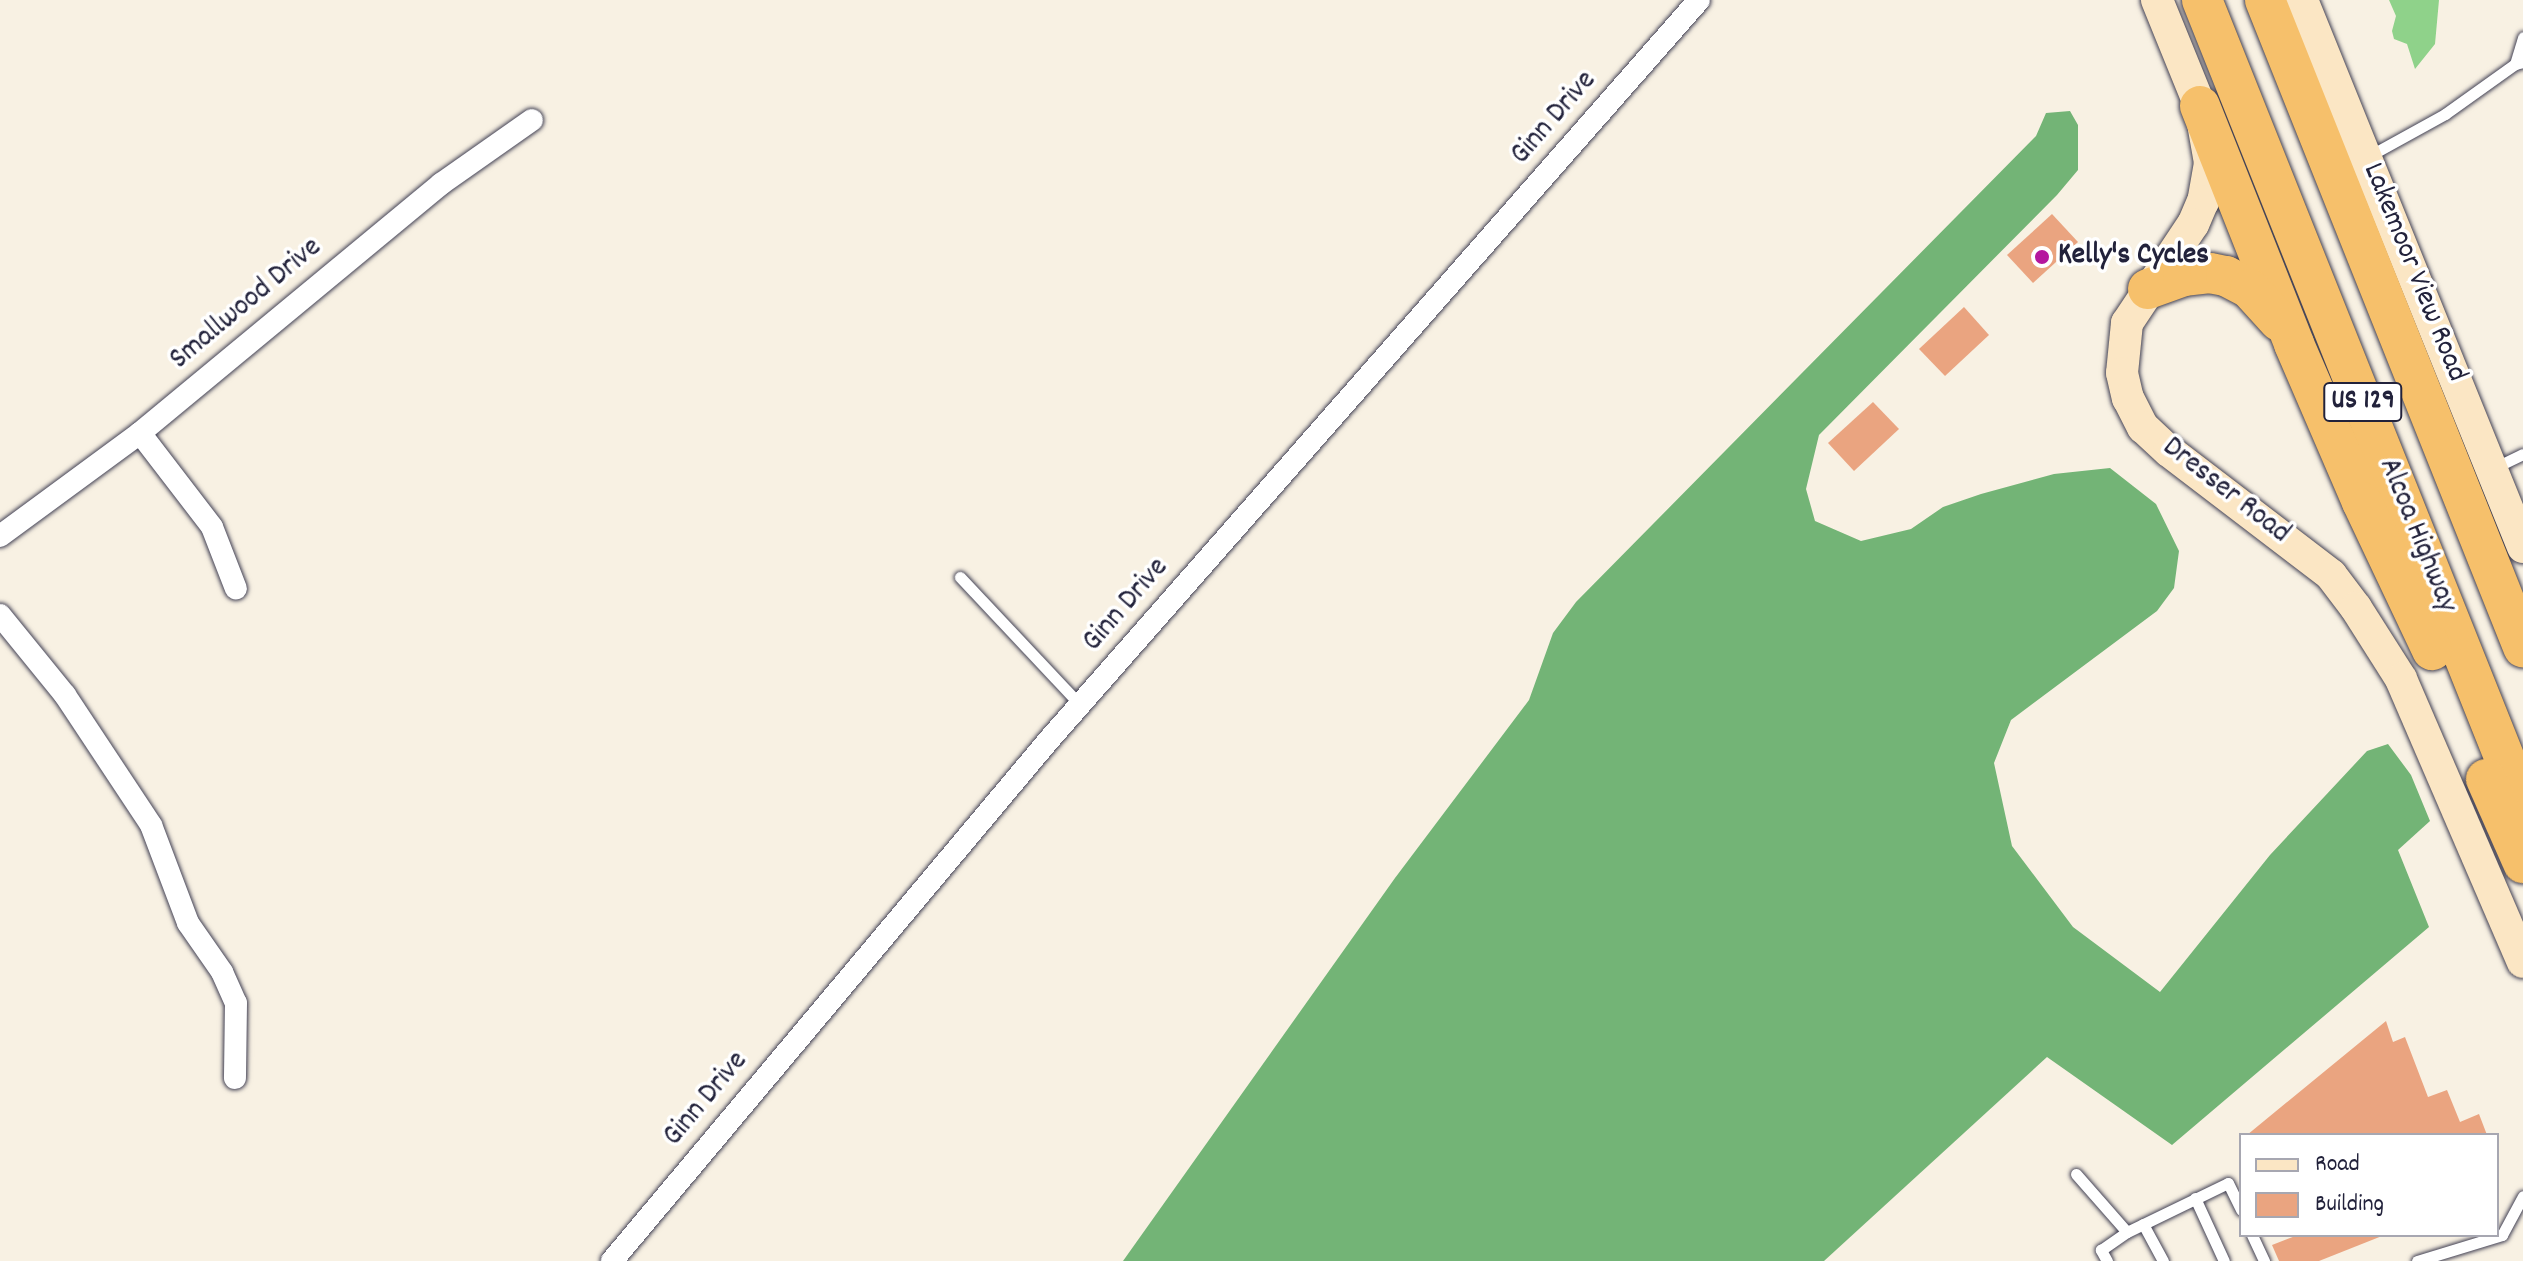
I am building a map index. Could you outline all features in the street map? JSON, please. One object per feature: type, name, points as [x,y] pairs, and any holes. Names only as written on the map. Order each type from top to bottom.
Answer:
[{"type":"highway","name":"Alcoa Highway","points":[[2202,0],[2523,804]]},
{"type":"highway","name":"Alcoa Highway","points":[[2265,0],[2523,647]]},
{"type":"highway","points":[[2200,106],[2294,344],[2362,502],[2420,619],[2523,863]]},
{"type":"highway","points":[[2148,289],[2183,276],[2210,273],[2226,276],[2250,289],[2269,306],[2294,344]]},
{"type":"street","name":"Ginn Drive","points":[[612,1261],[1080,705],[1699,0]]},
{"type":"street","name":"Dresser Road","points":[[2157,0],[2200,106],[2210,163],[2203,201],[2183,244],[2148,289],[2127,323],[2122,360],[2128,398],[2143,427],[2206,480],[2252,511],[2331,575],[2356,608],[2401,679],[2523,962]]},
{"type":"street","name":"Lakemoor View Road","points":[[2302,0],[2523,547]]},
{"type":"street","name":"Smallwood Drive","points":[[0,536],[140,433],[419,201],[532,120]]},
{"type":"street","points":[[140,433],[212,527],[236,589]]},
{"type":"street","points":[[0,615],[65,695],[151,825],[188,923],[222,972],[236,1003],[235,1078]]},
{"type":"lane","points":[[2365,158],[2445,114],[2519,63],[2523,37]]},
{"type":"lane","points":[[2492,469],[2523,454]]},
{"type":"lane","points":[[960,577],[1080,705]]},
{"type":"lane","points":[[2076,1174],[2127,1232]]},
{"type":"lane","points":[[2107,1261],[2101,1250],[2127,1232],[2228,1183],[2239,1206]]},
{"type":"lane","points":[[2499,1236],[2523,1196]]},
{"type":"lane","points":[[2195,1198],[2224,1261]]},
{"type":"lane","points":[[2143,1224],[2163,1261]]},
{"type":"lane","points":[[2253,1237],[2264,1261]]},
{"type":"lane","points":[[2417,1261],[2495,1237]]},
{"type":"green space","points":[[2389,0],[2439,0],[2435,44],[2415,69],[2407,44],[2394,39],[2392,31],[2396,16]]},
{"type":"green space","points":[[2070,111],[2078,125],[2078,170],[2057,195],[1819,435],[1806,489],[1815,521],[1861,541],[1911,529],[1943,507],[1981,494],[2054,474],[2110,468],[2156,504],[2179,551],[2174,588],[2157,611],[2011,720],[1994,763],[2012,846],[2073,927],[2160,992],[2270,855],[2367,751],[2388,744],[2411,775],[2430,821],[2398,850],[2429,927],[2172,1145],[2047,1057],[1824,1261],[1123,1261],[1395,878],[1529,700],[1553,633],[1576,602],[2036,136],[2046,113]]},
{"type":"building","points":[[2052,214],[2078,242],[2033,283],[2007,255]]},
{"type":"building","points":[[1964,307],[1989,335],[1945,376],[1919,349]]},
{"type":"building","points":[[1873,402],[1899,429],[1854,471],[1828,443]]},
{"type":"building","points":[[2386,1021],[2393,1042],[2405,1037],[2428,1097],[2447,1090],[2460,1122],[2479,1114],[2486,1133],[2249,1133]]},
{"type":"building","points":[[2293,1237],[2379,1237],[2319,1261],[2279,1261],[2272,1245]]},
{"type":"place","name":"Kelly's Cycles","points":[[2042,257]]}]
